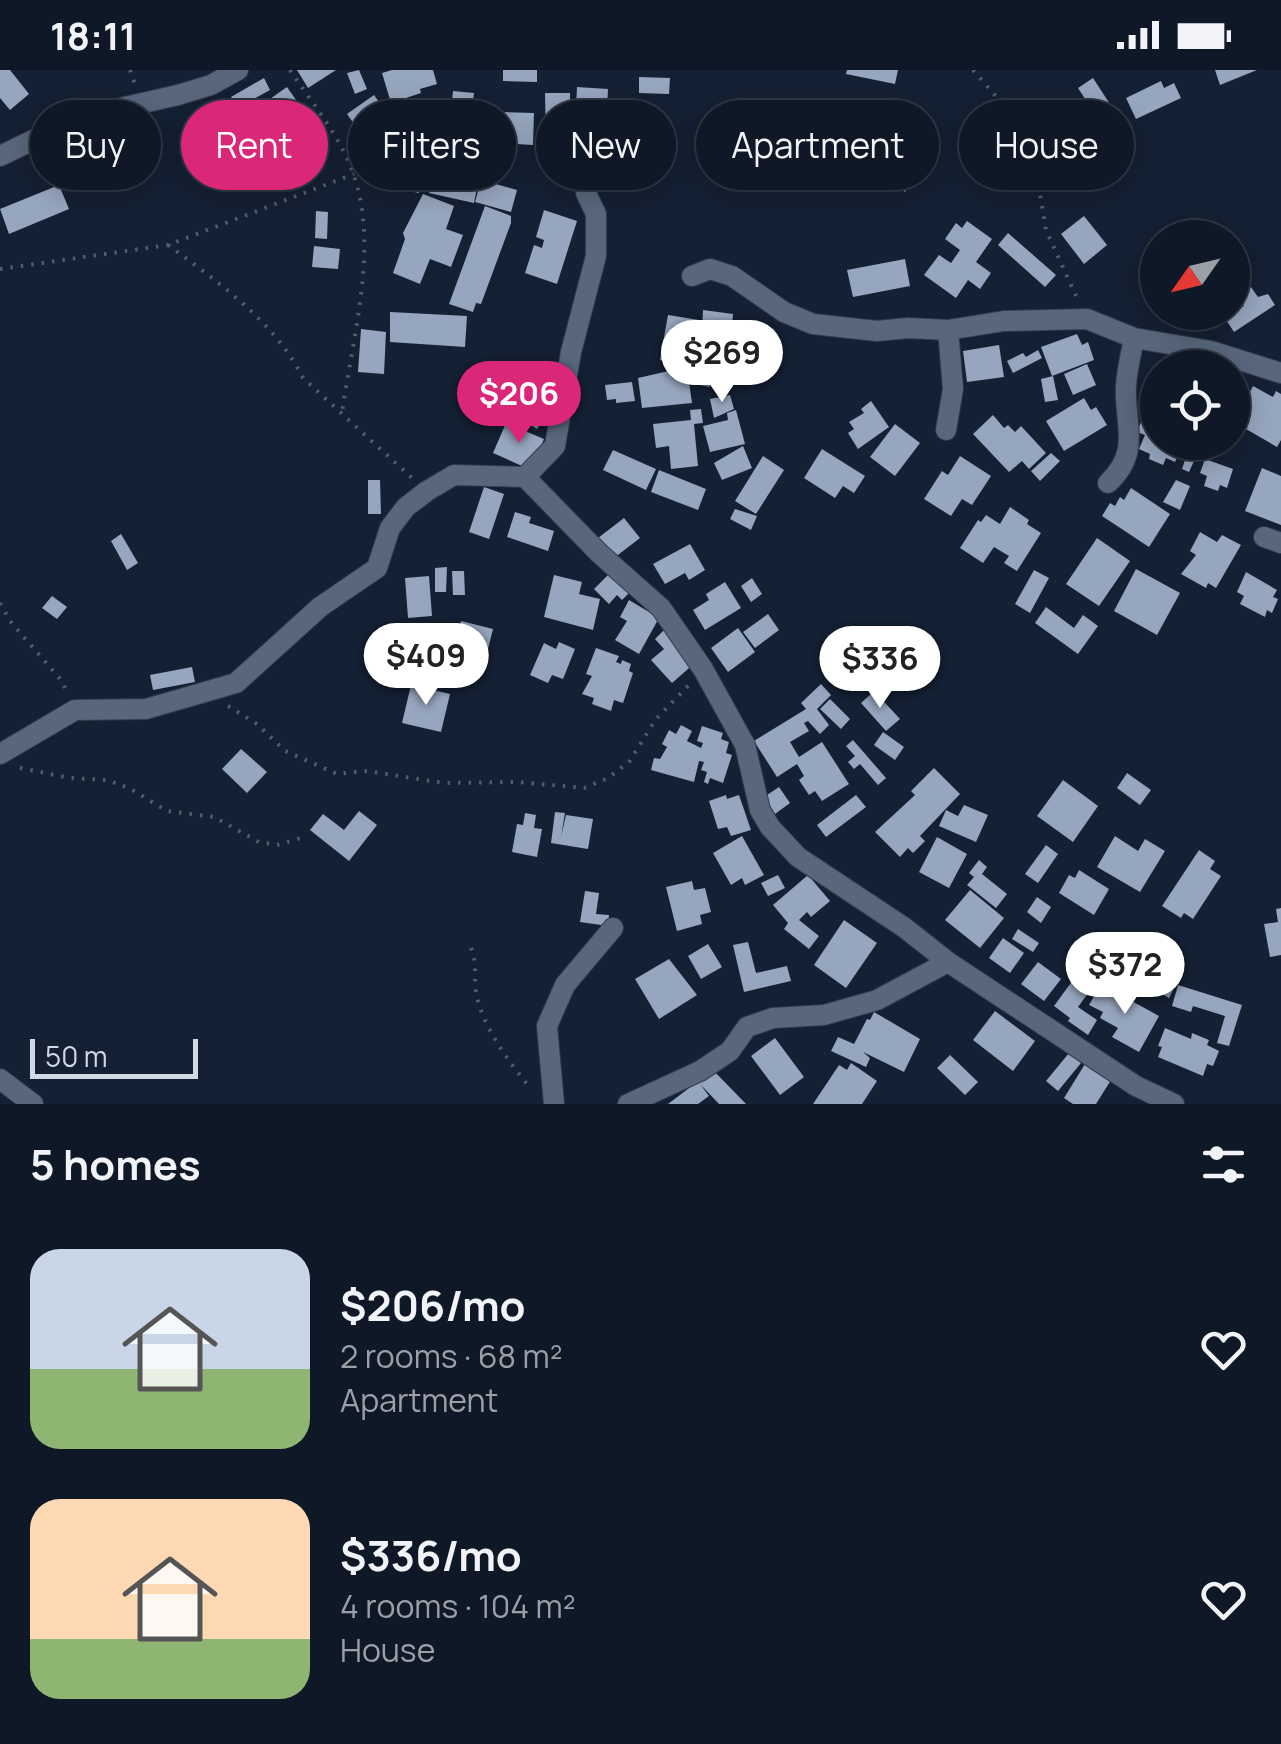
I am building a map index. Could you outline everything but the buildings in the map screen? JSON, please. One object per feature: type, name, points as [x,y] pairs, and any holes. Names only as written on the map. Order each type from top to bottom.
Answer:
[{"type":"street","points":[[0,156],[81,117],[178,95],[211,85],[238,70]]},
{"type":"street","points":[[524,477],[554,446],[596,256],[596,214],[586,193]]},
{"type":"street","points":[[692,276],[710,269],[732,276],[784,312],[813,324],[877,331],[948,330],[1004,321],[1087,318],[1134,338],[1211,351],[1281,373]]},
{"type":"street","points":[[946,430],[954,388],[948,330]]},
{"type":"street","points":[[1108,484],[1119,473],[1129,450],[1125,389],[1134,338]]},
{"type":"street","points":[[6,760],[75,710],[146,708],[236,683],[320,606],[377,568],[390,528],[406,506],[454,475],[524,477],[600,554],[661,608],[704,669],[745,745],[760,810],[798,857],[1136,1086],[1174,1104]]},
{"type":"street","points":[[554,1104],[547,1026],[565,984],[613,928]]},
{"type":"street","points":[[628,1104],[700,1071],[730,1051],[748,1028],[773,1018],[824,1015],[877,1000],[948,962]]},
{"type":"street","points":[[0,1079],[33,1104]]},
{"type":"path","points":[[290,70],[334,134],[348,162]]},
{"type":"path","points":[[973,70],[1020,124],[1032,146],[1046,230],[1087,318]]},
{"type":"path","points":[[0,268],[168,245],[348,176]]},
{"type":"path","points":[[342,413],[366,247],[358,190]]},
{"type":"path","points":[[168,245],[252,312],[293,358],[303,378],[428,491]]},
{"type":"path","points":[[0,603],[10,621],[62,680],[75,710]]},
{"type":"path","points":[[206,694],[257,724],[285,751],[337,774],[367,770],[444,783],[518,782],[584,788],[608,778],[628,762],[656,719],[704,669]]},
{"type":"path","points":[[6,760],[70,778],[107,780],[167,811],[214,818],[259,842],[277,844],[304,837]]},
{"type":"path","points":[[472,948],[477,996],[499,1049],[532,1090]]}]
